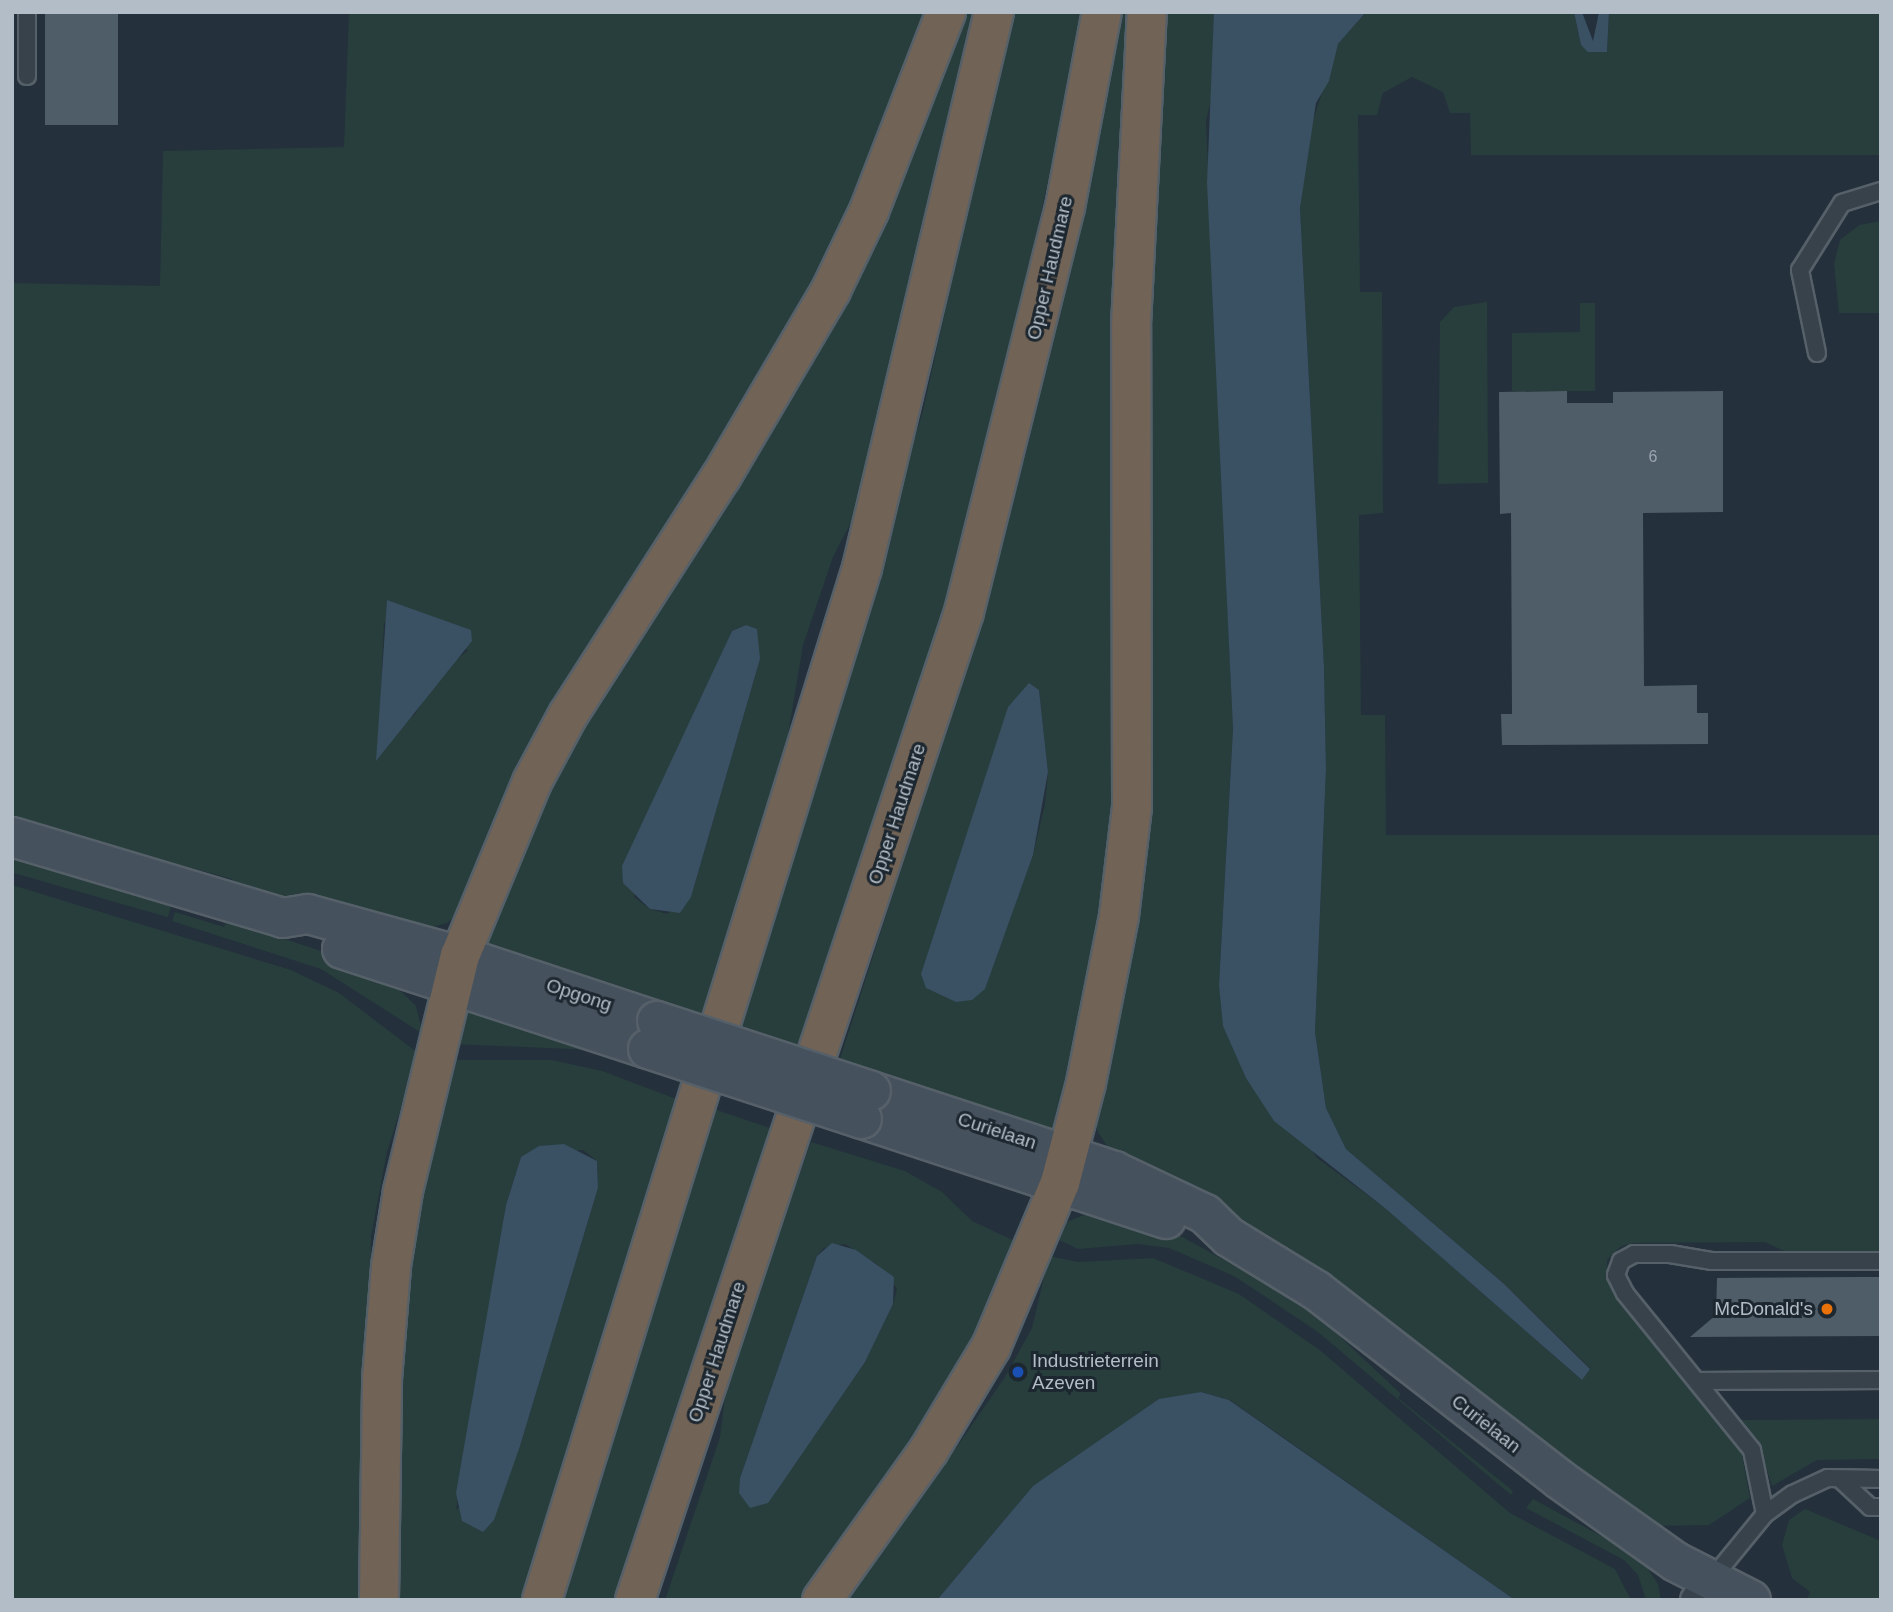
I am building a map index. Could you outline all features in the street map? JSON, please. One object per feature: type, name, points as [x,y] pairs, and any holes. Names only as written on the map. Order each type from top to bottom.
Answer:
[{"type":"highway","points":[[379,1600],[382,1379],[391,1266],[455,970],[532,782],[568,715],[721,477],[831,290],[879,187],[946,12]]},
{"type":"highway","points":[[542,1600],[862,568],[994,12]]},
{"type":"highway","name":"Opper Haudmare","points":[[635,1600],[964,612],[1065,207],[1102,12]]},
{"type":"highway","points":[[822,1600],[961,1400],[991,1347],[1065,1169],[1119,916],[1132,807],[1131,326],[1147,12]]},
{"type":"main road","name":"Opgong","points":[[12,837],[283,918],[308,914],[455,970],[866,1105]]},
{"type":"main road","name":"Curielaan","points":[[866,1105],[1205,1214],[1229,1237],[1317,1291],[1703,1591],[1751,1600]]},
{"type":"lane","points":[[26,76],[27,12]]},
{"type":"lane","points":[[1816,354],[1800,270],[1842,203],[1881,191]]},
{"type":"lane","points":[[1765,1514],[1752,1450],[1700,1381],[1625,1293],[1616,1275],[1621,1261],[1634,1254],[1670,1254],[1712,1261],[1881,1261]]},
{"type":"lane","points":[[1700,1381],[1881,1380]]},
{"type":"lane","points":[[1703,1591],[1765,1514],[1793,1494],[1840,1479],[1881,1479]]},
{"type":"lane","points":[[1840,1479],[1870,1507],[1881,1507]]},
{"type":"green space","points":[[349,12],[938,12],[870,184],[460,912],[447,923],[422,930],[231,886],[232,879],[184,866],[182,873],[12,825],[12,283],[160,286],[163,151],[344,147]],"holes":[[[384,623],[468,650],[442,672],[413,717],[382,669]]]},
{"type":"green space","points":[[958,12],[976,12],[863,499],[833,557],[803,645],[782,771],[704,1016],[487,951],[482,939],[542,788]],"holes":[[[746,625],[760,659],[691,897],[667,914],[650,909],[634,897],[712,675],[732,631]]]},
{"type":"green space","points":[[1011,12],[1085,12],[993,432],[945,605],[802,1048],[738,1027],[923,411]]},
{"type":"green space","points":[[1119,12],[1138,12],[1125,579],[1108,917],[1056,1129],[1043,1135],[840,1059],[983,613],[1028,445]],"holes":[[[1039,690],[1048,772],[1045,804],[1033,855],[985,988]]]},
{"type":"green space","points":[[1157,12],[1214,12],[1214,88],[1206,121],[1233,729],[1219,985],[1316,1157],[1386,1209],[1582,1380],[1590,1368],[1503,1283],[1346,1149],[1326,1108],[1315,1032],[1326,769],[1324,667],[1300,208],[1308,136],[1338,44],[1366,12],[1574,12],[1581,45],[1607,52],[1609,12],[1881,12],[1881,155],[1471,155],[1470,113],[1450,113],[1443,92],[1412,77],[1383,93],[1377,115],[1358,115],[1360,292],[1382,292],[1383,513],[1359,515],[1361,715],[1385,715],[1386,835],[1881,835],[1881,1255],[1791,1254],[1765,1242],[1633,1243],[1621,1246],[1607,1260],[1608,1282],[1741,1450],[1750,1498],[1709,1525],[1655,1526],[1113,1155],[1098,1132],[1094,1118],[1144,432]]},
{"type":"green space","points":[[1881,221],[1881,313],[1839,313],[1834,264],[1840,240],[1859,225]]},
{"type":"green space","points":[[1487,302],[1488,483],[1438,484],[1440,322],[1454,307]]},
{"type":"green space","points":[[1580,303],[1595,303],[1595,391],[1512,391],[1512,333],[1580,332]]},
{"type":"green space","points":[[12,855],[173,901],[168,917],[12,873]]},
{"type":"green space","points":[[12,885],[291,970],[339,993],[418,1053],[387,1152],[371,1237],[368,1600],[12,1600]]},
{"type":"green space","points":[[175,912],[224,927],[227,920],[379,970],[416,1006],[423,1034],[321,969],[172,921]]},
{"type":"green space","points":[[468,1005],[594,1050],[452,1044]]},
{"type":"green space","points":[[442,1060],[552,1060],[602,1071],[679,1100],[522,1600],[388,1600],[390,1379]],"holes":[[[583,1150],[597,1161],[598,1188],[520,1446],[456,1510],[506,1205],[521,1157]]]},
{"type":"green space","points":[[714,1109],[776,1130],[618,1600],[558,1600]]},
{"type":"green space","points":[[811,1142],[905,1171],[942,1192],[972,1221],[1021,1244],[979,1343],[813,1600],[665,1600],[720,1437],[728,1373]],"holes":[[[845,1244],[878,1265],[897,1289],[893,1304],[865,1362],[767,1503],[740,1478],[817,1256],[824,1248]]]},
{"type":"green space","points":[[1089,1213],[1166,1228],[1306,1305],[1401,1394],[1398,1398],[1513,1491],[1511,1495],[1318,1332],[1234,1276],[1169,1248],[1138,1244],[1078,1249],[1055,1238],[1064,1223]]},
{"type":"green space","points":[[1049,1256],[1078,1262],[1153,1258],[1239,1294],[1321,1351],[1510,1513],[1615,1569],[1631,1600],[1515,1600],[1230,1400],[1201,1392],[1033,1486],[937,1600],[834,1600],[914,1490],[956,1448],[1005,1377],[1032,1328]]},
{"type":"green space","points":[[1881,1419],[1881,1459],[1817,1460],[1772,1486],[1758,1441],[1742,1420]]},
{"type":"green space","points":[[1533,1499],[1640,1557],[1658,1584],[1661,1600],[1646,1600],[1638,1575],[1624,1560],[1526,1508]]},
{"type":"green space","points":[[1805,1509],[1881,1541],[1881,1600],[1807,1600],[1810,1592],[1792,1578],[1782,1545],[1789,1520]]},
{"type":"water","points":[[1214,12],[1366,12],[1338,44],[1329,81],[1316,103],[1300,208],[1324,667],[1326,769],[1315,1032],[1326,1108],[1346,1149],[1503,1283],[1590,1369],[1582,1380],[1386,1209],[1274,1121],[1246,1078],[1223,1026],[1219,985],[1233,729],[1207,183]]},
{"type":"water","points":[[1574,12],[1582,12],[1593,41],[1599,12],[1609,12],[1607,52],[1588,52],[1581,45]]},
{"type":"water","points":[[387,600],[471,630],[472,641],[376,761]]},
{"type":"water","points":[[746,625],[757,629],[760,659],[691,897],[680,913],[650,909],[623,883],[622,866],[732,631]]},
{"type":"water","points":[[1029,683],[1039,690],[1048,772],[1033,855],[985,989],[972,1000],[956,1002],[926,988],[921,974],[1008,707]]},
{"type":"water","points":[[564,1144],[597,1161],[598,1188],[520,1446],[494,1520],[483,1532],[462,1521],[456,1493],[506,1205],[521,1157],[539,1146]]},
{"type":"water","points":[[832,1243],[856,1250],[894,1277],[893,1304],[865,1362],[780,1486],[768,1503],[750,1508],[739,1493],[740,1478],[817,1256]]},
{"type":"water","points":[[1201,1392],[1229,1400],[1515,1600],[937,1600],[1033,1486],[1159,1399]]},
{"type":"building","points":[[45,12],[118,12],[118,125],[45,125]]},
{"type":"building","points":[[1567,391],[1567,403],[1613,403],[1613,392],[1723,391],[1723,512],[1643,513],[1644,686],[1697,685],[1697,713],[1708,713],[1708,744],[1502,745],[1501,714],[1512,714],[1511,513],[1500,514],[1499,392]]},
{"type":"building","points":[[1879,1277],[1880,1336],[1690,1337],[1716,1315],[1717,1278]]},
{"type":"place","name":"McDonald's","points":[[1827,1309]]},
{"type":"place","name":"Industrieterrein Azeven","points":[[1018,1372]]}]
